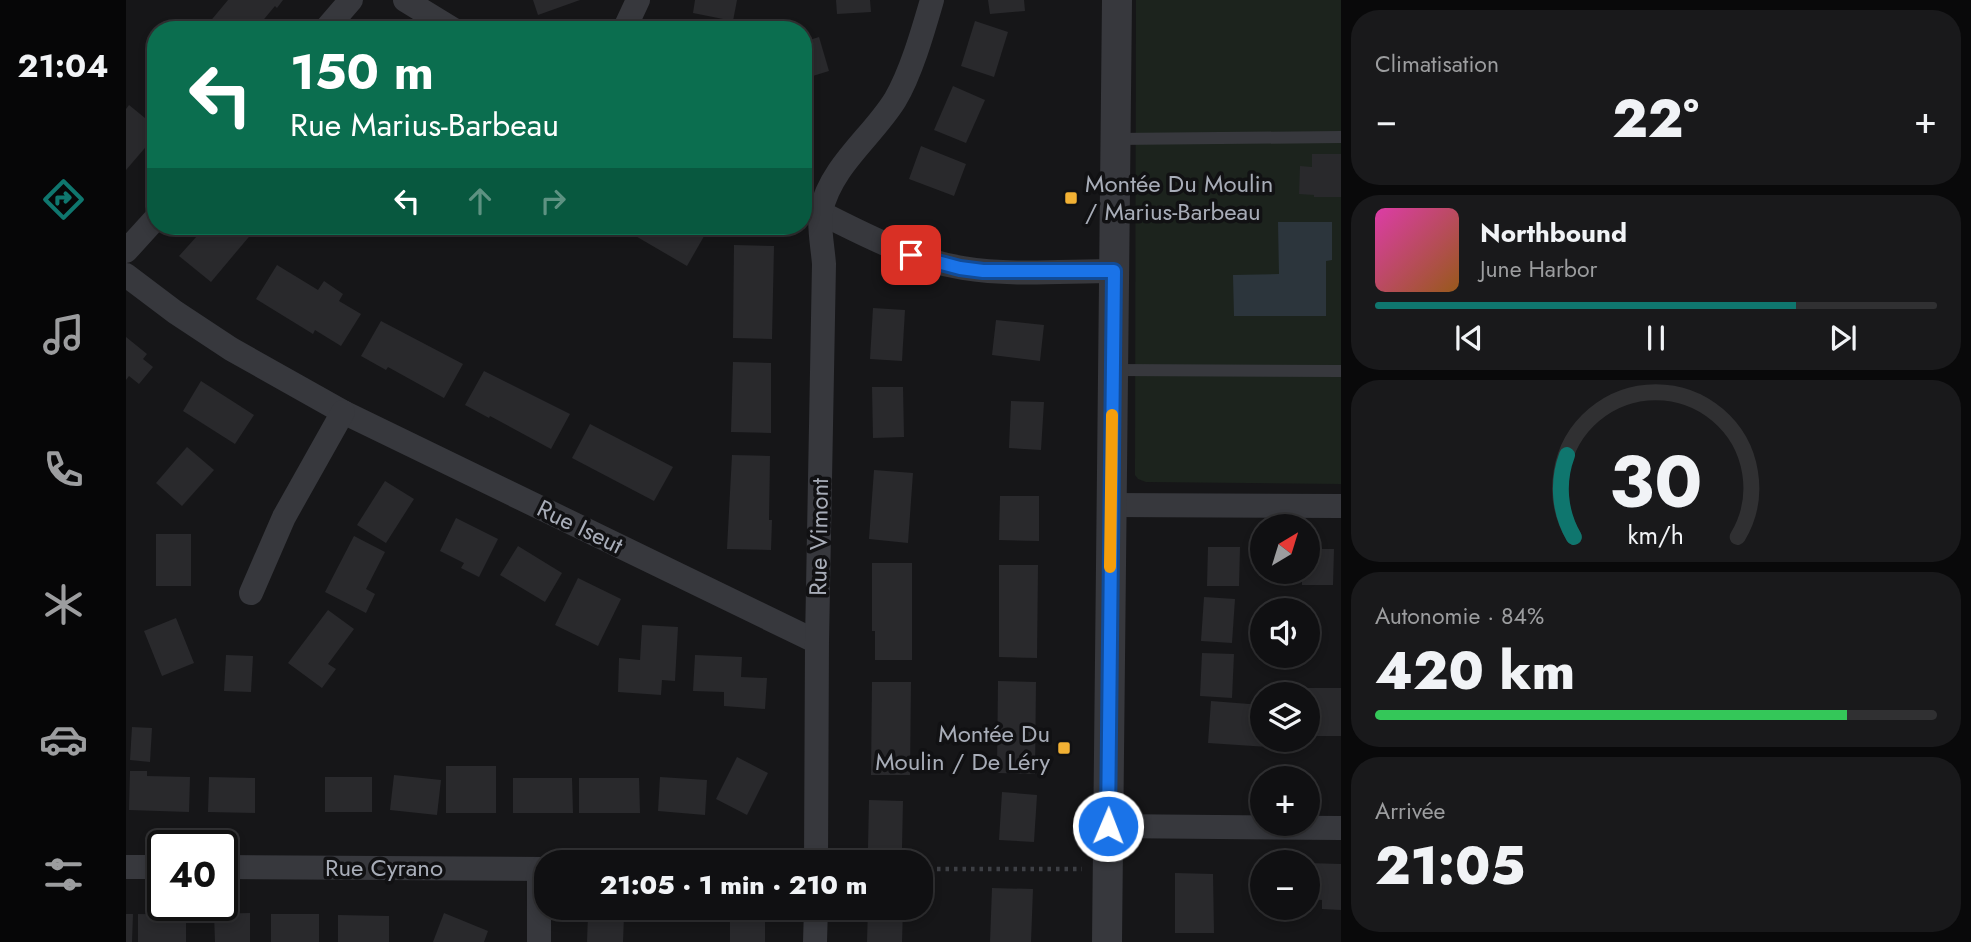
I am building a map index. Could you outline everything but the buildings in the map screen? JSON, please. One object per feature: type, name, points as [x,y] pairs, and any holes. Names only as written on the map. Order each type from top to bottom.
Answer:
[{"type":"street","points":[[333,21],[351,0]]},
{"type":"street","points":[[405,0],[439,21]]},
{"type":"street","points":[[628,21],[638,0]]},
{"type":"street","points":[[932,0],[922,34],[897,97],[812,208],[911,255],[960,268],[1010,272],[1114,271]]},
{"type":"street","points":[[1107,942],[1117,0]]},
{"type":"street","name":"Rue Vimont","points":[[812,208],[824,264],[816,850]]},
{"type":"street","points":[[126,251],[147,228]]},
{"type":"street","name":"Rue Iseut","points":[[126,275],[231,349],[343,412],[817,642]]},
{"type":"street","points":[[251,593],[284,517],[343,412]]},
{"type":"street","points":[[1111,505],[1341,506]]},
{"type":"street","points":[[1108,826],[1341,828]]},
{"type":"street","points":[[126,867],[147,867]]},
{"type":"street","name":"Rue Cyrano","points":[[238,867],[534,869]]},
{"type":"street","points":[[539,942],[540,920]]},
{"type":"street","points":[[815,942],[816,920]]},
{"type":"lane","points":[[1115,139],[1341,137]]},
{"type":"lane","points":[[1113,370],[1341,371]]},
{"type":"path","points":[[933,870],[1107,869]]},
{"type":"shaded area","points":[[1136,0],[1341,0],[1341,484],[1146,482],[1135,475]]},
{"type":"shaded area","points":[[1278,222],[1332,222],[1332,260],[1326,261],[1326,316],[1234,316],[1233,275],[1279,274]]},
{"type":"slow traffic","points":[[1110,567],[1112,415]]},
{"type":"place","name":"Montée Du Moulin / Marius-Barbeau","points":[[1071,198]]},
{"type":"place","name":"Montée Du Moulin / De Léry","points":[[1064,748]]},
{"type":"route","points":[[911,255],[983,271],[1114,271],[1108,826]]}]
